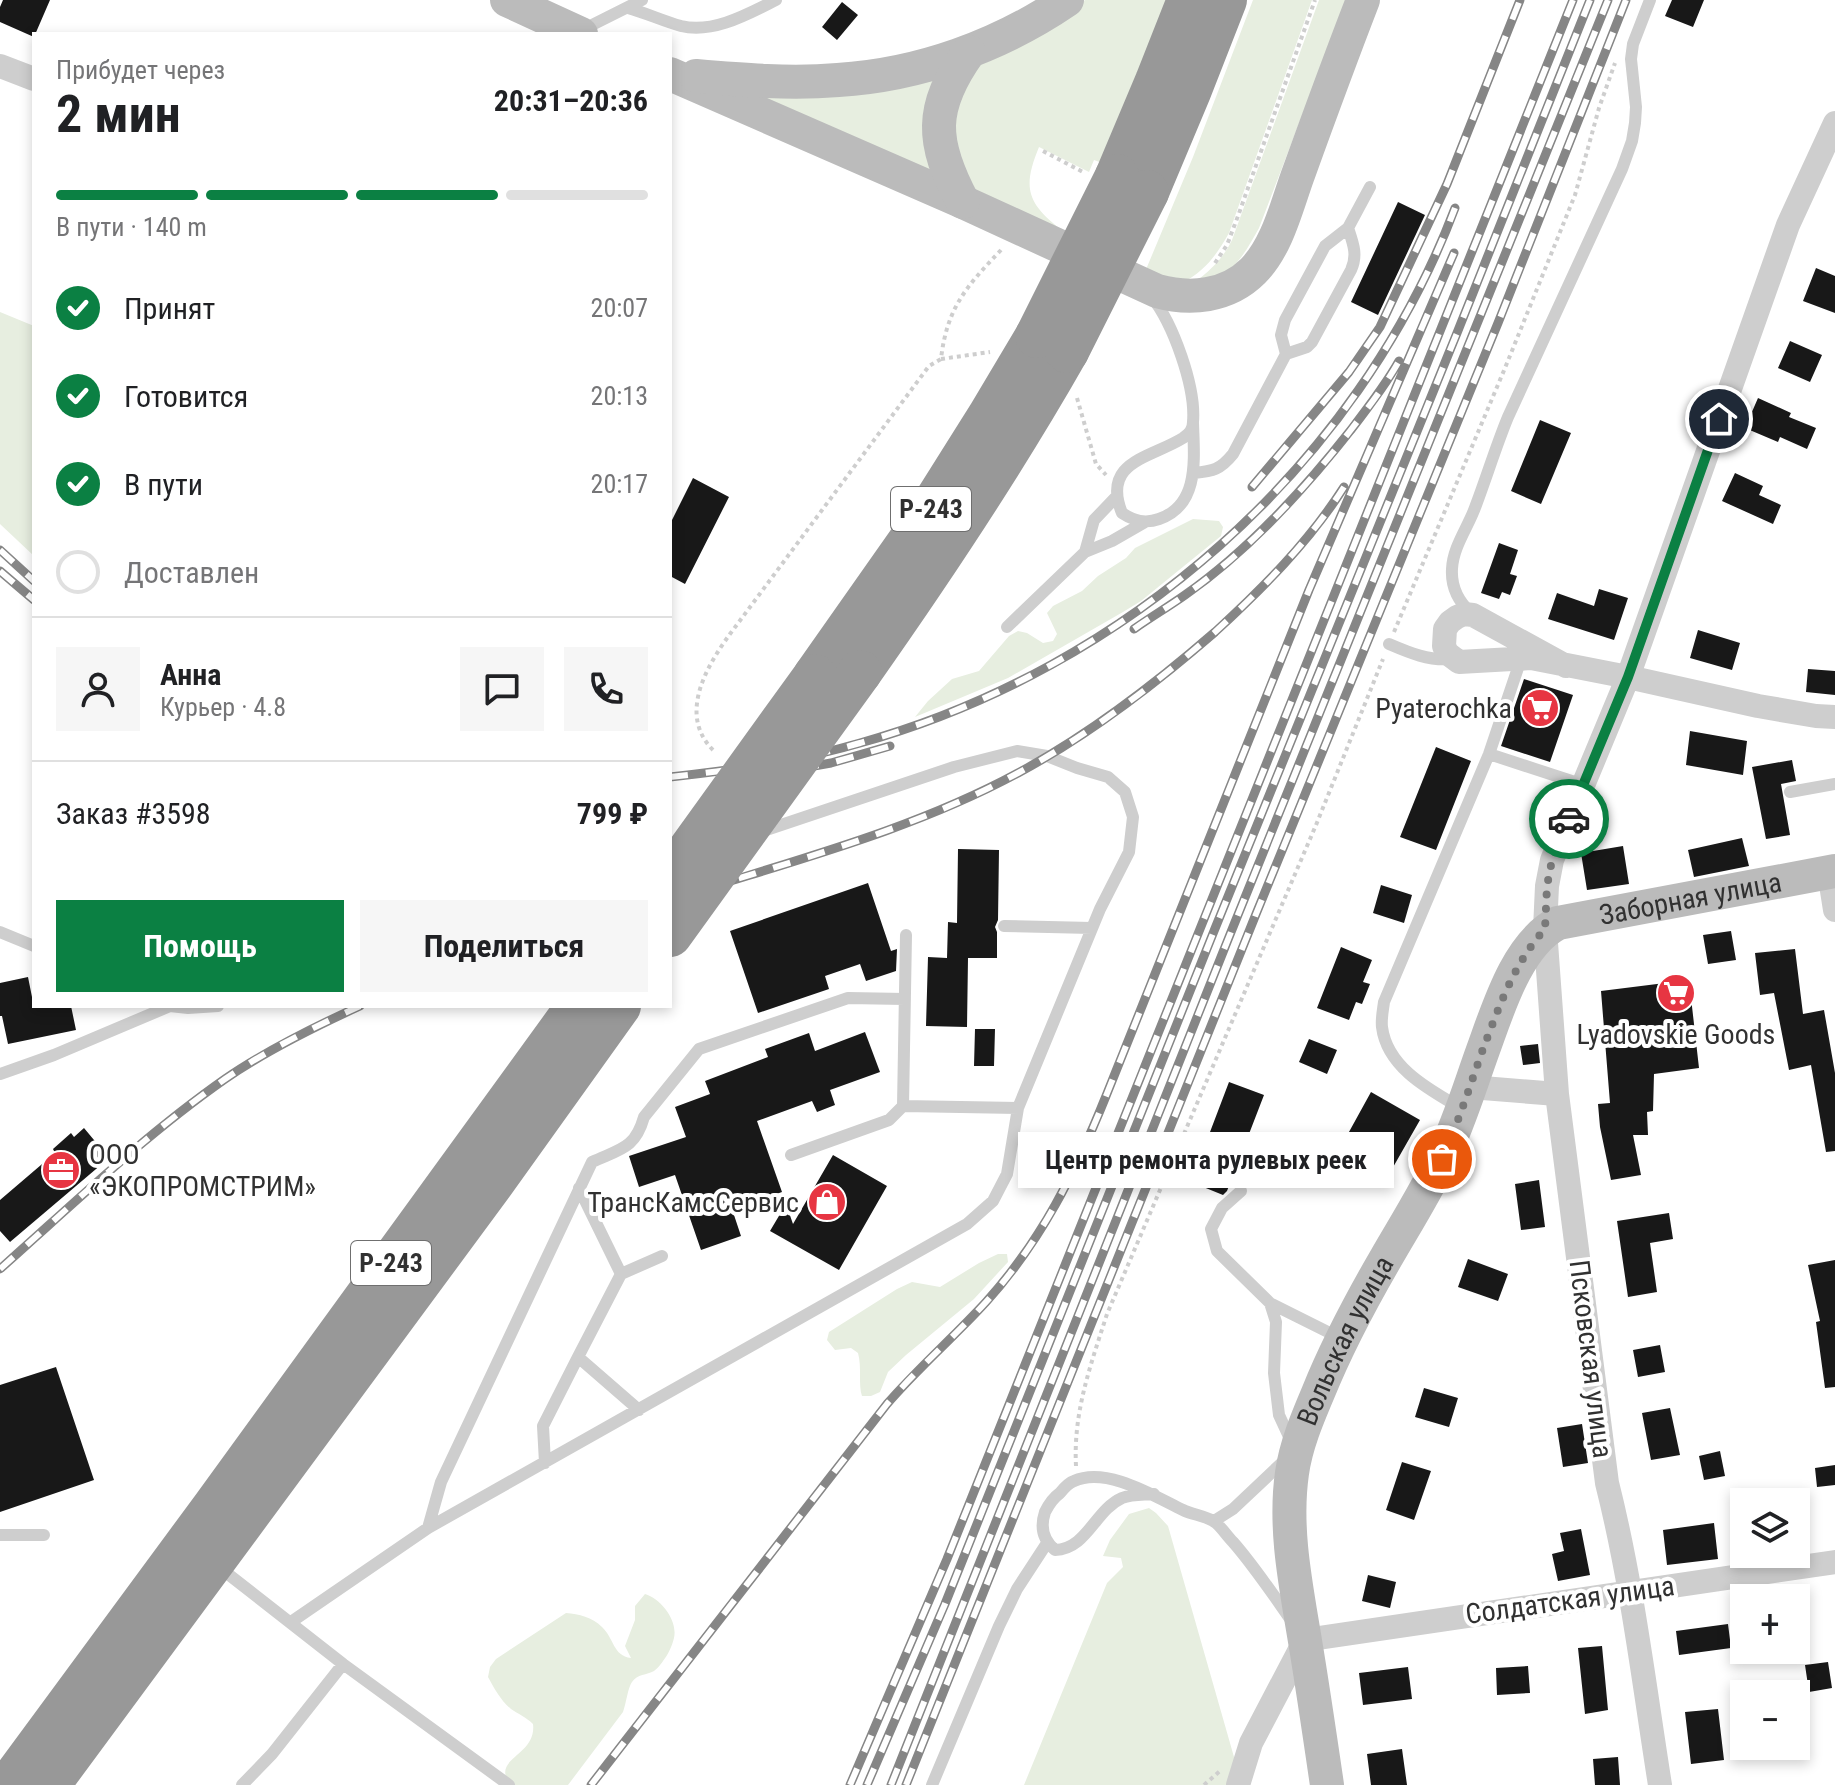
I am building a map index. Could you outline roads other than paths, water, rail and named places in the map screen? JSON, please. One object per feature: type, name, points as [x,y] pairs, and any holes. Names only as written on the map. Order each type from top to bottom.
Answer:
[{"type":"highway","name":"Р-243","points":[[672,932],[860,672],[972,508],[1026,422],[1045,356],[1119,182],[1189,0]]},
{"type":"highway","name":"Р-243","points":[[1119,182],[1184,105],[1225,0]]},
{"type":"highway","name":"Р-243","points":[[685,865],[917,531],[990,415],[1045,356]]},
{"type":"highway","name":"Р-243","points":[[48,1785],[493,1182],[594,1011]]},
{"type":"highway","name":"Р-243","points":[[9,1785],[214,1507],[594,1011]]},
{"type":"main road","points":[[507,0],[578,32]]},
{"type":"main road","points":[[672,73],[771,82],[872,77],[969,52],[1018,29],[1067,0]]},
{"type":"main road","points":[[672,74],[1142,284],[1171,295],[1198,296],[1226,289],[1253,271],[1263,258],[1277,230],[1363,0]]},
{"type":"main road","points":[[963,202],[946,166],[939,121],[945,90],[969,52]]},
{"type":"main road","name":"Заборная улица","points":[[1545,929],[1583,917],[1832,871]]},
{"type":"main road","name":"Вольская улица","points":[[1327,1785],[1294,1579],[1290,1518],[1296,1451],[1304,1425],[1343,1339],[1442,1159],[1510,982],[1545,929]]},
{"type":"street","points":[[0,66],[32,78]]},
{"type":"street","name":"Псковская улица","points":[[1660,1785],[1630,1591],[1605,1468],[1557,1094],[1545,929],[1547,886],[1552,860],[1628,677],[1788,225],[1835,123]]},
{"type":"street","points":[[1566,666],[1473,615],[1457,617],[1445,629],[1444,646],[1452,659],[1459,662],[1545,660],[1566,666],[1758,706],[1835,717]]},
{"type":"street","points":[[1832,871],[1835,910]]},
{"type":"street","points":[[1466,1098],[1557,1094]]},
{"type":"street","name":"Солдатская улица","points":[[1305,1640],[1835,1562]]},
{"type":"street","points":[[1238,1785],[1251,1743],[1305,1640]]},
{"type":"lane","points":[[582,32],[642,0]]},
{"type":"lane","points":[[628,8],[693,28],[719,25],[776,0]]},
{"type":"lane","points":[[1473,615],[1456,594],[1452,580],[1455,553],[1476,506],[1508,417],[1632,141],[1636,107],[1631,59],[1633,44],[1650,0]]},
{"type":"lane","points":[[1194,473],[1215,470],[1233,454],[1286,354],[1281,335],[1285,320],[1325,246],[1348,228],[1370,187]]},
{"type":"lane","points":[[1286,354],[1307,347],[1312,342],[1351,270],[1355,255],[1348,228]]},
{"type":"lane","points":[[1007,627],[1085,552],[1145,522],[1166,516],[1188,493],[1194,473],[1190,391],[1181,355],[1157,303],[1142,284]]},
{"type":"lane","points":[[1145,522],[1122,513],[1117,496],[1122,472],[1183,438],[1190,432],[1193,423]]},
{"type":"lane","points":[[1085,552],[1094,520],[1117,496]]},
{"type":"lane","points":[[1389,644],[1411,654],[1437,660],[1452,659]]},
{"type":"lane","points":[[1466,1098],[1427,1089],[1404,1069],[1387,1047],[1382,1026],[1384,1002],[1489,754],[1521,659]]},
{"type":"lane","points":[[291,1622],[428,1528],[967,1224],[993,1201],[1007,1174],[1018,1108],[1092,928],[1129,852],[1133,817],[1125,792],[1108,777],[1030,752],[1008,753],[954,767],[714,847]]},
{"type":"lane","points":[[1489,754],[1584,785]]},
{"type":"lane","points":[[1790,792],[1835,784]]},
{"type":"lane","points":[[1004,926],[1092,928]]},
{"type":"lane","points":[[0,932],[32,945]]},
{"type":"lane","points":[[791,1155],[889,1120],[903,1106],[906,935]]},
{"type":"lane","points":[[428,1528],[441,1482],[592,1162],[632,1143],[644,1117],[699,1049],[848,998],[905,999]]},
{"type":"lane","points":[[0,1074],[165,1008]]},
{"type":"lane","points":[[903,1106],[1018,1108]]},
{"type":"lane","points":[[579,1188],[621,1274]]},
{"type":"lane","points":[[1241,1191],[1222,1208],[1211,1229],[1217,1251],[1270,1303],[1343,1339]]},
{"type":"lane","points":[[545,1463],[543,1426],[621,1274],[662,1256]]},
{"type":"lane","points":[[1214,1521],[1233,1509],[1296,1451],[1279,1415],[1274,1373],[1276,1322],[1270,1303]]},
{"type":"lane","points":[[578,1357],[639,1410]]},
{"type":"lane","points":[[1154,1494],[1122,1498],[1102,1513],[1076,1544],[1064,1550],[1055,1550],[1047,1543],[1043,1533],[1045,1512],[1052,1499],[1069,1483],[1103,1478],[1132,1485],[1154,1494],[1188,1512],[1214,1521],[1254,1566],[1305,1640]]},
{"type":"lane","points":[[0,1535],[44,1535]]},
{"type":"lane","points":[[932,1785],[999,1626],[1017,1589],[1047,1543]]},
{"type":"lane","points":[[213,1563],[343,1664],[509,1785]]},
{"type":"lane","points":[[242,1785],[272,1754],[343,1664]]},
{"type":"railway","points":[[1252,487],[1349,372],[1380,327],[1447,184],[1520,0]]},
{"type":"railway","points":[[850,1785],[947,1559],[1573,0]]},
{"type":"railway","points":[[867,1785],[945,1604],[1590,0]]},
{"type":"railway","points":[[891,1785],[1231,932],[1608,0]]},
{"type":"railway","points":[[906,1785],[1626,0]]},
{"type":"railway","points":[[672,777],[813,755],[860,743],[958,709],[1051,665],[1139,609],[1220,545],[1294,472],[1358,390],[1412,302],[1455,208]]},
{"type":"railway","points":[[591,1785],[887,1404],[1006,1279],[1055,1205],[1094,1124],[1309,590],[1454,253]]},
{"type":"railway","points":[[1134,629],[1208,578],[1273,519],[1350,431],[1399,361]]},
{"type":"railway","points":[[672,899],[847,844],[934,812],[1018,773],[1070,742],[1145,690],[1233,616],[1300,546],[1344,487]]},
{"type":"railway","points":[[0,550],[32,579]]},
{"type":"railway","points":[[0,571],[32,598]]},
{"type":"railway","points":[[730,781],[831,763],[890,746]]},
{"type":"railway","points":[[0,1269],[110,1171],[195,1101],[241,1068],[356,1008]]},
{"type":"place","name":"Pyaterochka","points":[[1540,708]]},
{"type":"place","name":"Lyadovskie Goods","points":[[1676,993]]},
{"type":"place","name":"Центр ремонта рулевых реек","points":[[1442,1159]]},
{"type":"place","name":"ООО «ЭКОПРОМСТРИМ»","points":[[61,1170]]},
{"type":"place","name":"ТрансКамсСервис","points":[[827,1202]]}]
